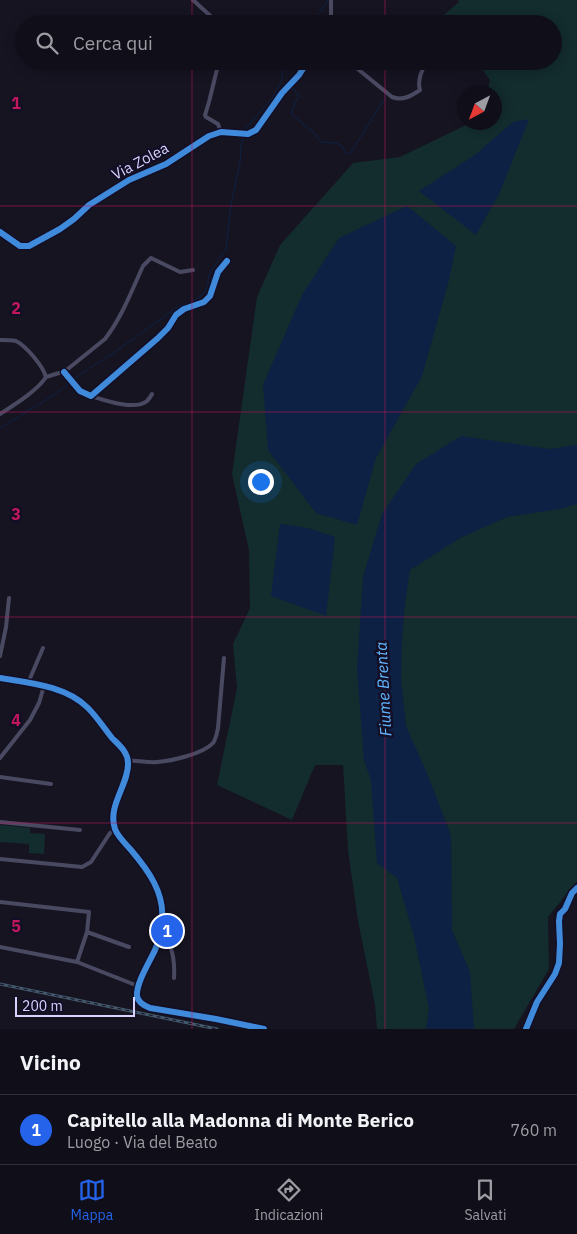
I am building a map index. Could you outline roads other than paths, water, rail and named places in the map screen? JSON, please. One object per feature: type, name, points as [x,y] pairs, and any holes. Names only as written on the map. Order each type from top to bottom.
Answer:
[{"type":"street","points":[[193,0],[209,15]]},
{"type":"street","points":[[331,0],[331,15]]},
{"type":"street","points":[[217,70],[205,115],[206,118],[219,124],[220,132],[242,134],[248,134],[256,130],[282,93],[302,70]]},
{"type":"street","points":[[359,70],[392,98],[399,100],[420,90],[422,70]]},
{"type":"street","name":"Via Zolea","points":[[0,232],[20,246],[29,246],[60,229],[89,205],[129,180],[166,164],[208,136],[220,132]]},
{"type":"street","points":[[0,414],[43,383],[46,378],[64,372],[100,344],[110,332],[143,266],[151,258],[180,272],[193,270]]},
{"type":"street","points":[[91,396],[158,338],[168,328],[176,314],[204,302],[210,296],[218,272],[227,261]]},
{"type":"street","points":[[0,340],[14,341],[26,348],[42,368],[46,378]]},
{"type":"street","points":[[64,372],[80,390],[91,396],[116,404],[141,404],[148,400],[152,394]]},
{"type":"street","points":[[0,656],[9,598]]},
{"type":"street","points":[[28,683],[43,648]]},
{"type":"street","points":[[129,761],[169,761],[200,751],[213,742],[218,728],[224,658]]},
{"type":"street","points":[[0,678],[55,688],[81,702],[123,749],[129,761],[114,809],[113,822],[118,835],[145,867],[160,896],[162,914],[156,946],[138,986],[138,1000],[144,1006],[264,1029]]},
{"type":"street","points":[[0,758],[30,720],[39,703],[44,686]]},
{"type":"street","points":[[0,777],[51,784]]},
{"type":"street","points":[[0,822],[80,830]]},
{"type":"street","points":[[0,859],[82,867],[91,862],[110,833],[115,830]]},
{"type":"street","points":[[0,902],[89,912],[87,932],[77,962]]},
{"type":"street","points":[[160,930],[166,936],[172,952],[174,978]]},
{"type":"street","points":[[87,932],[129,947]]},
{"type":"street","points":[[0,946],[77,962],[138,986]]},
{"type":"water","points":[[529,119],[499,194],[476,235],[419,191],[475,155],[513,122]]},
{"type":"water","points":[[407,206],[456,246],[449,280],[422,376],[376,458],[357,525],[316,513],[268,450],[263,385],[302,295],[339,238]]},
{"type":"water","name":"Fiume Brenta","points":[[461,436],[550,449],[577,445],[577,504],[560,509],[507,517],[460,538],[410,570],[402,639],[401,680],[406,726],[429,778],[451,836],[452,930],[470,972],[474,1029],[426,1029],[429,1009],[414,936],[397,878],[377,863],[371,780],[364,760],[357,670],[363,577],[382,514],[416,464]]},
{"type":"water","points":[[280,524],[308,528],[335,537],[326,616],[271,596]]},
{"type":"waterway","points":[[319,15],[328,0]]},
{"type":"waterway","points":[[245,132],[247,127],[273,97],[281,83],[283,70]]},
{"type":"waterway","points":[[291,88],[299,96],[291,114],[314,133],[321,142],[341,145],[347,154],[350,154],[385,98],[385,95]]},
{"type":"waterway","points":[[0,428],[54,395],[85,371],[179,306],[189,303],[205,292],[211,271],[226,249],[231,204],[244,136]]},
{"type":"railway","points":[[0,984],[217,1029]]},
{"type":"place","name":"Capitello alla Madonna di Monte Berico","points":[[167,931]]}]
